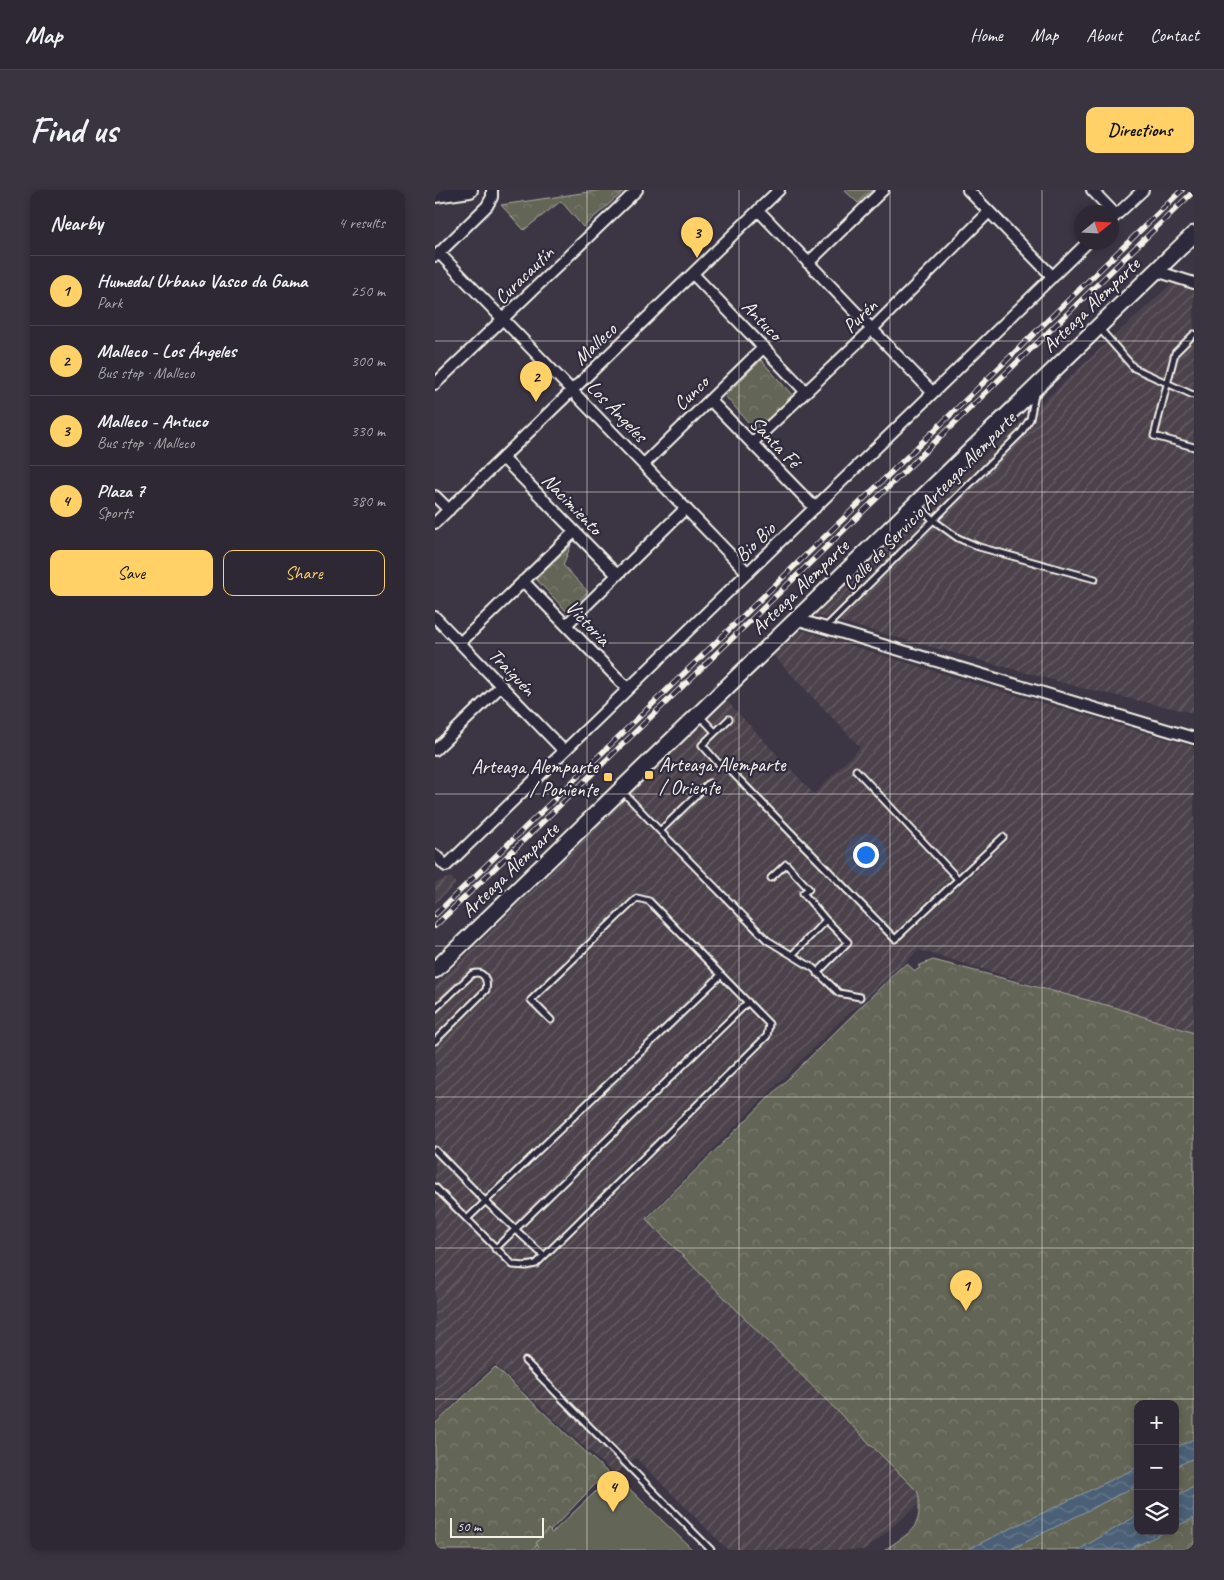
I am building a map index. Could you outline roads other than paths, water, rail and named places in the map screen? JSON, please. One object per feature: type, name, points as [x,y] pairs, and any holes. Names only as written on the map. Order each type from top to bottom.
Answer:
[{"type":"main road","name":"Arteaga Alemparte","points":[[435,970],[1194,234]]},
{"type":"street","points":[[435,195],[470,190]]},
{"type":"street","points":[[437,255],[487,206],[492,197],[492,190]]},
{"type":"street","name":"Curacautín","points":[[435,384],[637,190]]},
{"type":"street","name":"Malleco","points":[[435,523],[779,190]]},
{"type":"street","points":[[808,263],[883,190]]},
{"type":"street","points":[[968,190],[1053,277]]},
{"type":"street","points":[[1092,190],[1104,205]]},
{"type":"street","points":[[1119,213],[1143,190]]},
{"type":"street","points":[[758,210],[933,393]]},
{"type":"street","name":"Purén","points":[[752,443],[872,329],[989,212]]},
{"type":"street","name":"Bio Bio","points":[[435,855],[446,866],[1080,250]]},
{"type":"street","name":"Los Ángeles","points":[[437,255],[503,319],[748,572]]},
{"type":"street","points":[[1155,271],[1194,283]]},
{"type":"street","name":"Antuco","points":[[693,274],[806,392]]},
{"type":"street","name":"Cunco","points":[[644,464],[764,347]]},
{"type":"street","name":"Santa Fé","points":[[710,400],[815,508]]},
{"type":"street","name":"Nacimiento","points":[[503,458],[617,575]]},
{"type":"street","points":[[435,496],[449,510]]},
{"type":"street","points":[[566,625],[686,508]]},
{"type":"street","points":[[460,643],[574,532]]},
{"type":"street","name":"Victoria","points":[[523,581],[628,689]]},
{"type":"street","name":"Traiguén","points":[[435,618],[564,751]]},
{"type":"street","points":[[796,619],[1194,738]]},
{"type":"street","points":[[436,749],[501,686]]},
{"type":"lane","points":[[1098,326],[1134,368],[1193,395]]},
{"type":"lane","points":[[1194,334],[1175,353],[1154,436],[1194,447]]},
{"type":"lane","name":"Calle de Servicio Arteaga Alemparte","points":[[825,628],[1020,434],[1030,419],[1036,386]]},
{"type":"lane","points":[[916,503],[933,520],[958,538],[979,548],[1095,579]]},
{"type":"lane","points":[[699,715],[715,732]]},
{"type":"lane","points":[[729,719],[702,745],[895,938],[1003,837]]},
{"type":"lane","points":[[856,770],[958,879]]},
{"type":"lane","points":[[660,831],[709,783]]},
{"type":"lane","points":[[622,790],[767,940],[813,968],[839,993],[860,996]]},
{"type":"lane","points":[[771,878],[786,864],[809,889],[803,893],[848,942],[817,973]]},
{"type":"lane","points":[[435,1186],[495,1249],[513,1265],[526,1266],[536,1264],[767,1036],[769,1024],[649,900],[637,898],[531,1000],[551,1020]]},
{"type":"lane","points":[[792,955],[826,920]]},
{"type":"lane","points":[[435,1009],[472,974],[477,972],[486,978],[488,984],[486,990],[435,1042]]},
{"type":"lane","points":[[467,1219],[721,975]]},
{"type":"lane","points":[[495,1249],[748,1002]]},
{"type":"lane","points":[[435,1150],[485,1201],[544,1256]]},
{"type":"lane","points":[[525,1361],[711,1550]]},
{"type":"water","points":[[1194,1439],[1194,1458],[1179,1465],[1179,1446]]},
{"type":"water","points":[[1134,1469],[1134,1487],[1010,1550],[966,1550]]},
{"type":"water","points":[[1194,1487],[1194,1518],[1179,1525],[1179,1494]]},
{"type":"water","points":[[1134,1517],[1134,1535],[1159,1535],[1128,1550],[1078,1550]]},
{"type":"railway","points":[[435,915],[1182,190]]},
{"type":"railway","points":[[435,926],[1194,191]]},
{"type":"place","name":"Malleco - Antuco","points":[[697,258]]},
{"type":"place","name":"Malleco - Los Ángeles","points":[[536,402]]},
{"type":"place","name":"Arteaga Alemparte / Oriente","points":[[649,775]]},
{"type":"place","name":"Arteaga Alemparte / Poniente","points":[[608,777]]},
{"type":"place","name":"Humedal Urbano Vasco da Gama","points":[[966,1311]]},
{"type":"place","name":"Plaza 7","points":[[613,1512]]}]
